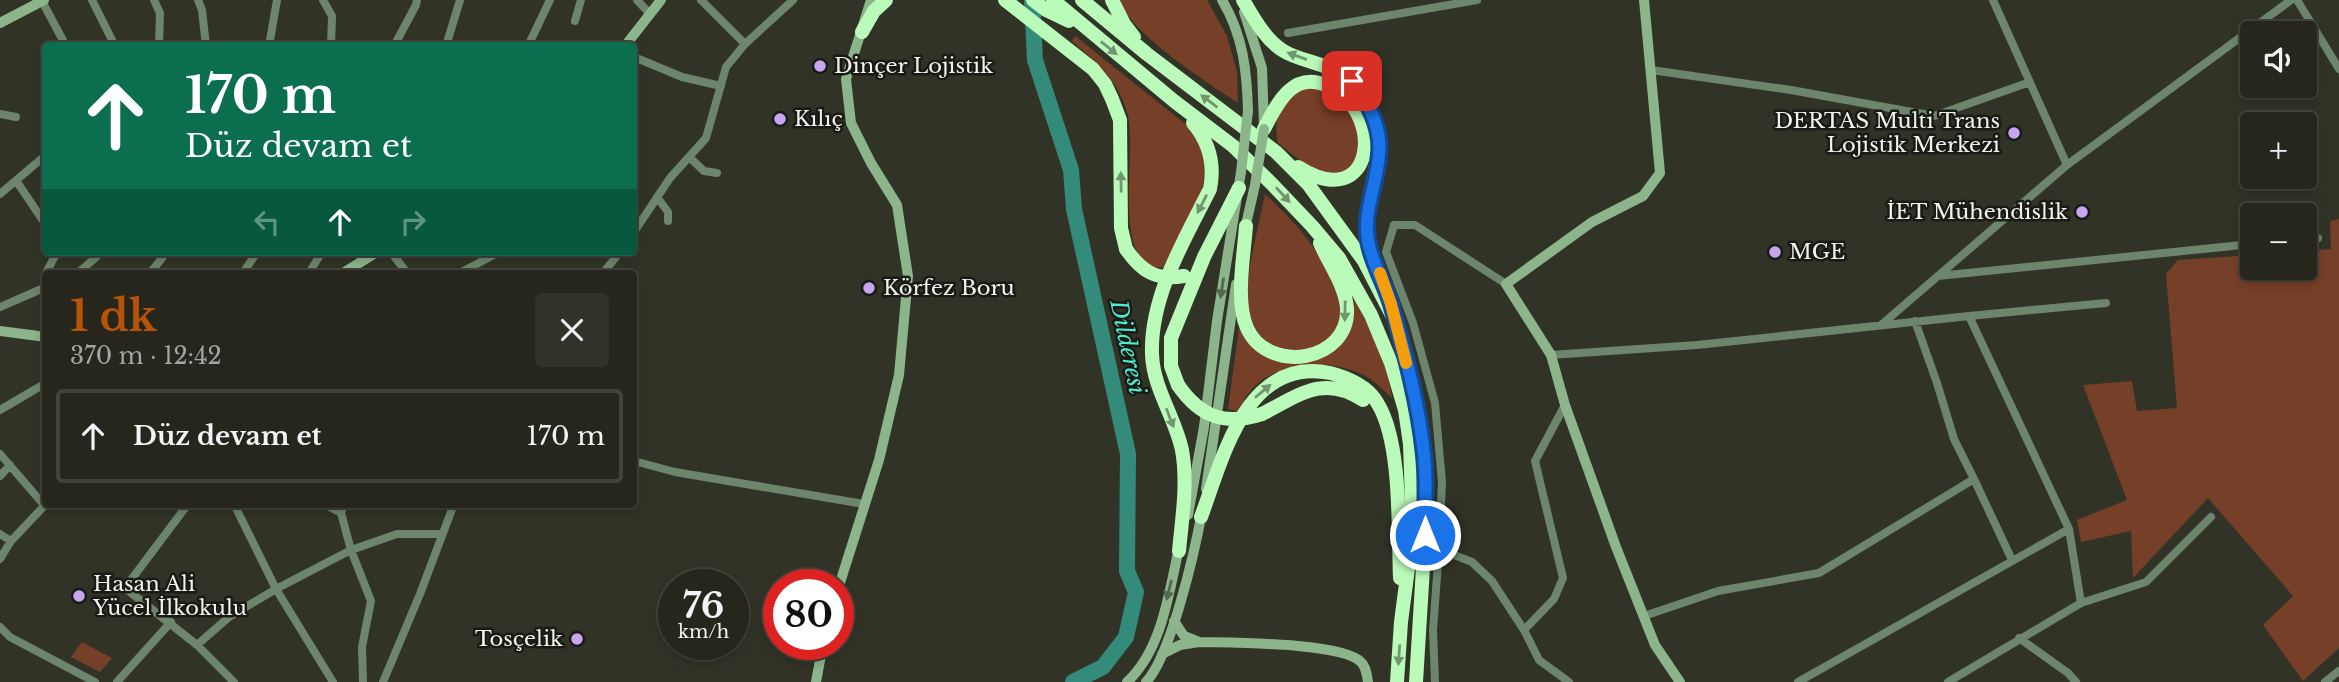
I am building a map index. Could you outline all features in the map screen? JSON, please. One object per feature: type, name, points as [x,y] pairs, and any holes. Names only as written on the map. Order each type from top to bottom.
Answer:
[{"type":"highway","points":[[862,32],[874,11],[886,0]]},
{"type":"highway","points":[[1005,0],[1093,69],[1105,84],[1119,120],[1121,228],[1126,249],[1142,270],[1163,277],[1184,276],[1204,257]]},
{"type":"highway","points":[[1033,0],[1052,4],[1089,31],[1233,146],[1312,226],[1339,258],[1371,314],[1391,363],[1405,410],[1410,444],[1413,530],[1401,622],[1397,682]]},
{"type":"highway","points":[[1082,0],[1147,54],[1276,152],[1311,175],[1332,181],[1342,179],[1357,169],[1363,160],[1366,146],[1363,129],[1348,99],[1339,91],[1317,81],[1304,82],[1287,91],[1279,100],[1265,129]]},
{"type":"highway","points":[[1112,0],[1124,24],[1147,54]]},
{"type":"highway","points":[[1241,0],[1266,37],[1283,51],[1330,68],[1352,81],[1372,113],[1378,134],[1380,153],[1367,212],[1367,230],[1370,249],[1386,288],[1416,402],[1424,456],[1425,535],[1416,682]]},
{"type":"highway","points":[[1174,101],[1207,142],[1212,179],[1210,189],[1171,267],[1152,341],[1154,371],[1181,447],[1184,468],[1185,490],[1178,551]]},
{"type":"highway","points":[[1276,152],[1308,184],[1356,250],[1395,321]]},
{"type":"highway","points":[[1239,188],[1204,257],[1171,338],[1171,366],[1178,385],[1188,399],[1212,416],[1225,419],[1262,415],[1314,388],[1338,387],[1349,391],[1366,402],[1375,414],[1394,464]]},
{"type":"highway","points":[[1246,226],[1241,308],[1247,328],[1258,344],[1273,354],[1300,358],[1317,353],[1334,343],[1344,327],[1347,310],[1344,291],[1312,226]]},
{"type":"highway","points":[[1201,517],[1223,453],[1248,407],[1261,390],[1285,376],[1316,370],[1344,376],[1369,392],[1384,417],[1397,480],[1401,622]]},
{"type":"main road","points":[[0,23],[43,0]]},
{"type":"main road","points":[[628,42],[661,0]]},
{"type":"main road","points":[[844,569],[878,460],[899,375],[908,276],[897,205],[871,163],[851,123],[846,79],[871,0]]},
{"type":"main road","points":[[1127,682],[1136,674],[1149,654],[1159,627],[1193,495],[1239,188],[1248,111],[1247,75],[1240,38],[1222,0]]},
{"type":"main road","points":[[1146,682],[1163,654],[1174,621],[1201,517],[1246,226],[1265,129],[1262,68],[1241,0]]},
{"type":"main road","points":[[1644,0],[1660,173],[1643,196],[1592,222],[1506,284],[1550,355],[1616,547],[1655,645],[1680,682]]},
{"type":"main road","points":[[348,270],[371,256]]},
{"type":"main road","points":[[0,331],[42,336]]},
{"type":"main road","points":[[1174,621],[1184,636],[1199,642]]},
{"type":"main road","points":[[1163,654],[1180,645],[1199,642],[1332,650],[1359,660],[1365,668],[1368,682]]},
{"type":"main road","points":[[816,682],[820,660]]},
{"type":"street","points":[[43,0],[64,42]]},
{"type":"street","points":[[92,0],[112,42]]},
{"type":"street","points":[[154,0],[160,13],[159,42]]},
{"type":"street","points":[[198,0],[202,10],[206,42]]},
{"type":"street","points":[[270,42],[277,0]]},
{"type":"street","points":[[323,0],[332,16],[331,42]]},
{"type":"street","points":[[396,42],[417,0]]},
{"type":"street","points":[[447,42],[460,0]]},
{"type":"street","points":[[530,42],[550,0]]},
{"type":"street","points":[[575,21],[581,0]]},
{"type":"street","points":[[637,0],[650,14]]},
{"type":"street","points":[[701,0],[745,44]]},
{"type":"street","points":[[637,227],[670,178],[706,138],[726,67],[745,44],[793,0]]},
{"type":"street","points":[[1288,33],[1477,0]]},
{"type":"street","points":[[1993,0],[2067,165]]},
{"type":"street","points":[[1881,325],[2067,165],[2291,0]]},
{"type":"street","points":[[2297,0],[2339,69]]},
{"type":"street","points":[[637,58],[682,78],[721,86]]},
{"type":"street","points":[[1650,69],[1791,90],[1934,116],[2030,82]]},
{"type":"street","points":[[0,114],[16,117]]},
{"type":"street","points":[[689,157],[704,170],[718,173]]},
{"type":"street","points":[[0,194],[42,159]]},
{"type":"street","points":[[17,182],[42,219]]},
{"type":"street","points":[[657,197],[668,212],[668,221]]},
{"type":"street","points":[[1435,682],[1433,630],[1442,482],[1434,403],[1413,323],[1386,252],[1394,225],[1415,225],[1506,284]]},
{"type":"street","points":[[1938,276],[2240,244]]},
{"type":"street","points":[[81,270],[97,256]]},
{"type":"street","points":[[152,270],[164,256]]},
{"type":"street","points":[[394,256],[405,270]]},
{"type":"street","points":[[466,270],[492,256]]},
{"type":"street","points":[[605,270],[616,256]]},
{"type":"street","points":[[0,307],[41,288]]},
{"type":"street","points":[[1550,355],[1697,345],[2105,303]]},
{"type":"street","points":[[1969,316],[2068,529],[2081,604]]},
{"type":"street","points":[[1915,321],[1954,439],[2012,560]]},
{"type":"street","points":[[0,410],[42,385]]},
{"type":"street","points":[[1524,630],[1554,599],[1563,578],[1535,461],[1565,405]]},
{"type":"street","points":[[0,454],[42,502]]},
{"type":"street","points":[[637,462],[675,472],[864,504]]},
{"type":"street","points":[[0,475],[10,465]]},
{"type":"street","points":[[1644,616],[1718,591],[1819,573],[1973,480]]},
{"type":"street","points":[[0,559],[10,541],[42,508]]},
{"type":"street","points":[[185,508],[125,588],[171,622],[234,682]]},
{"type":"street","points":[[236,508],[276,589],[333,682]]},
{"type":"street","points":[[332,508],[341,513]]},
{"type":"street","points":[[343,508],[341,513],[351,550],[370,601],[362,647],[363,682]]},
{"type":"street","points":[[383,682],[452,508]]},
{"type":"street","points":[[1948,682],[2081,604],[2146,582],[2211,517]]},
{"type":"street","points":[[1797,682],[2068,529]]},
{"type":"street","points":[[0,534],[10,541]]},
{"type":"street","points":[[197,645],[229,617],[351,550],[397,534],[441,534]]},
{"type":"street","points":[[1439,549],[1472,562],[1492,581],[1524,630],[1539,660],[1569,682]]},
{"type":"street","points":[[117,682],[171,622]]},
{"type":"street","points":[[0,628],[10,637],[95,682]]},
{"type":"street","points":[[2020,638],[2068,673],[2076,682]]},
{"type":"street","points":[[2325,682],[2339,671]]},
{"type":"shaded area","points":[[1118,0],[1207,0],[1227,36],[1237,72],[1238,103],[1154,43],[1126,14]]},
{"type":"shaded area","points":[[1075,36],[1184,123],[1197,140],[1204,157],[1201,194],[1167,268],[1151,266],[1140,256],[1133,240],[1129,196],[1130,128],[1127,112],[1112,81],[1098,64],[1072,41]]},
{"type":"shaded area","points":[[1302,87],[1333,91],[1351,115],[1357,129],[1358,159],[1346,172],[1338,175],[1320,171],[1278,143],[1277,122],[1281,106]]},
{"type":"shaded area","points":[[1265,194],[1312,245],[1338,295],[1341,317],[1338,326],[1327,340],[1310,350],[1292,353],[1276,348],[1256,330],[1249,314],[1248,280]]},
{"type":"shaded area","points":[[2339,219],[2339,648],[2303,681],[2263,625],[2293,596],[2208,498],[2133,578],[2131,531],[2081,542],[2077,520],[2127,500],[2083,385],[2132,381],[2137,411],[2177,408],[2166,274],[2178,260],[2240,256],[2240,280],[2317,280],[2317,250],[2331,249],[2330,221]]},
{"type":"shaded area","points":[[1354,296],[1382,358],[1392,398],[1370,379],[1354,371],[1308,365],[1292,367],[1264,379],[1251,390],[1238,411],[1228,409],[1240,321],[1263,352],[1325,355],[1341,343],[1350,331],[1354,316]]},
{"type":"shaded area","points":[[82,642],[112,658],[100,672],[71,657]]},
{"type":"waterway","name":"Dilderesi","points":[[1032,0],[1035,60],[1071,170],[1074,209],[1128,454],[1127,571],[1136,592],[1126,637],[1103,667],[1073,682]]},
{"type":"slow traffic","points":[[1380,273],[1406,363]]},
{"type":"place","name":"Dinçer Lojistik","points":[[820,66]]},
{"type":"place","name":"Kılıç","points":[[780,119]]},
{"type":"place","name":"DERTAS Multi Trans Lojistik Merkezi","points":[[2014,133]]},
{"type":"place","name":"İET Mühendislik","points":[[2082,212]]},
{"type":"place","name":"MGE","points":[[1775,252]]},
{"type":"place","name":"Körfez Boru","points":[[869,288]]},
{"type":"place","name":"Hasan Ali Yücel İlkokulu","points":[[79,596]]},
{"type":"place","name":"Tosçelik","points":[[577,639]]},
{"type":"route","points":[[1352,81],[1372,113],[1378,134],[1380,153],[1367,212],[1367,230],[1370,249],[1386,288],[1416,402],[1424,456],[1425,535]]}]
